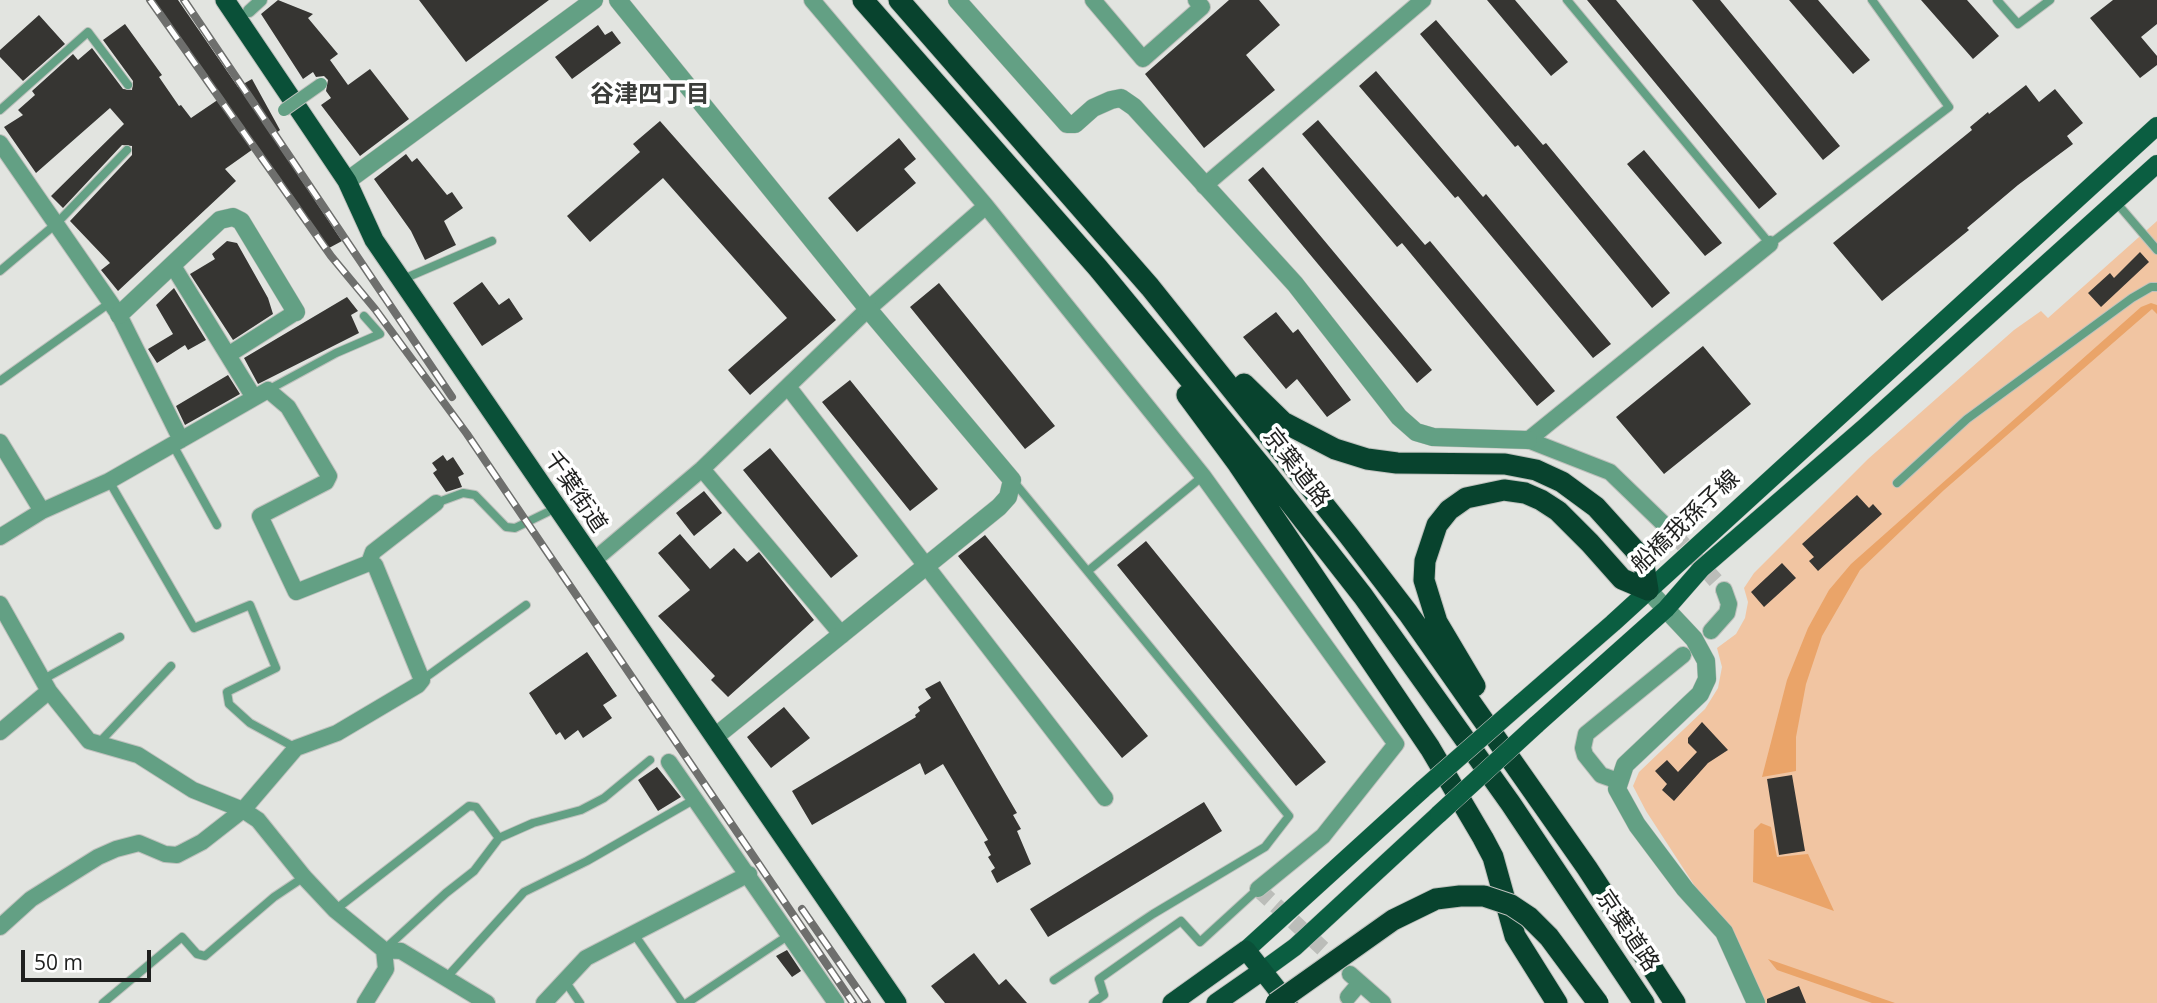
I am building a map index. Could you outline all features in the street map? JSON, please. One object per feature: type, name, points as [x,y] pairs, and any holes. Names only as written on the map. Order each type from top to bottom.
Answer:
[{"type":"highway","name":"千葉街道","points":[[225,0],[346,181],[374,240],[897,1003]]},
{"type":"highway","name":"京葉道路","points":[[863,0],[1098,268],[1266,472],[1363,596],[1511,804],[1644,1003]]},
{"type":"highway","name":"京葉道路","points":[[899,0],[1150,287],[1408,612],[1587,868],[1675,1003]]},
{"type":"highway","points":[[1098,268],[1238,464],[1430,748],[1493,858],[1516,936],[1557,1003]]},
{"type":"highway","points":[[1150,287],[1264,405],[1309,438],[1367,459],[1397,463],[1505,464],[1536,470],[1562,482],[1596,507],[1643,559],[1648,590]]},
{"type":"highway","points":[[1587,868],[1437,622],[1424,580],[1429,542],[1437,525],[1449,510],[1466,498],[1504,490],[1525,493],[1558,511],[1622,579],[1648,590]]},
{"type":"highway","points":[[1276,1003],[1320,974],[1359,942],[1413,908],[1436,899],[1484,896],[1511,905],[1530,917],[1556,946],[1598,1003]]},
{"type":"highway","points":[[1172,1003],[1246,950],[1288,1003]]},
{"type":"highway","points":[[1216,1003],[1262,971]]},
{"type":"main road","name":"船橋我孫子線","points":[[1246,950],[1274,921],[1648,590],[2157,126]]},
{"type":"main road","name":"船橋我孫子線","points":[[1262,971],[1295,947],[1666,609],[1701,569],[1866,426],[2157,164]]},
{"type":"street","points":[[248,11],[261,0]]},
{"type":"street","points":[[346,181],[594,0]]},
{"type":"street","points":[[618,0],[1012,480],[1008,497],[999,507],[716,736]]},
{"type":"street","points":[[811,0],[986,206],[1203,476],[1396,744],[1323,836],[1258,889]]},
{"type":"street","points":[[957,0],[1067,124],[1075,124],[1093,108],[1121,98],[1134,107],[1295,284],[1399,417],[1416,432],[1433,437],[1528,440],[1610,472],[1673,533]]},
{"type":"street","points":[[1093,0],[1143,59],[1202,7],[1196,0]]},
{"type":"street","points":[[1204,186],[1423,0]]},
{"type":"street","points":[[284,110],[321,84]]},
{"type":"street","points":[[0,144],[115,309],[177,442]]},
{"type":"street","points":[[593,561],[702,469],[869,309],[986,206]]},
{"type":"street","points":[[115,309],[173,265],[220,220],[233,217],[241,221],[296,312],[228,355]]},
{"type":"street","points":[[1528,440],[1770,244]]},
{"type":"street","points":[[0,927],[31,899],[98,857],[139,843],[165,854],[177,855],[201,842],[243,810],[296,748],[337,733],[422,680],[375,565],[369,563],[296,592],[260,516],[326,482],[329,476],[288,407],[260,393],[228,355],[173,265]]},
{"type":"street","points":[[789,388],[1105,798]]},
{"type":"street","points":[[0,537],[41,511],[108,481],[260,393]]},
{"type":"street","points":[[0,442],[41,511]]},
{"type":"street","points":[[702,469],[842,635]]},
{"type":"street","points":[[369,563],[373,552],[436,503]]},
{"type":"street","points":[[1648,590],[1694,639],[1706,661],[1705,686],[1625,765],[1617,789],[1637,825],[1685,889],[1724,932],[1755,1003]]},
{"type":"street","points":[[1712,631],[1727,613],[1729,604],[1724,590]]},
{"type":"street","points":[[0,604],[46,685],[80,733],[97,745],[138,755],[193,790],[243,810],[258,820],[304,877],[335,910],[384,950],[401,951],[487,1003]]},
{"type":"street","points":[[1618,780],[1601,775],[1585,755],[1583,743],[1586,734],[1683,656]]},
{"type":"street","points":[[0,732],[46,685]]},
{"type":"street","points":[[669,762],[749,874],[833,1002]]},
{"type":"street","points":[[544,1003],[586,958],[749,874]]},
{"type":"street","points":[[369,1001],[386,969],[384,950]]},
{"type":"street","points":[[1348,997],[1355,978],[1383,1003]]},
{"type":"lane","points":[[1567,0],[1770,244],[1949,107],[1872,0]]},
{"type":"lane","points":[[1997,0],[2018,24],[2050,0]]},
{"type":"lane","points":[[0,110],[88,32],[128,85]]},
{"type":"lane","points":[[0,271],[57,223],[127,150]]},
{"type":"lane","points":[[2115,201],[2157,250]]},
{"type":"lane","points":[[401,279],[492,241]]},
{"type":"lane","points":[[1897,483],[1968,419],[2132,298],[2151,287],[2157,287]]},
{"type":"lane","points":[[0,381],[115,309]]},
{"type":"lane","points":[[260,393],[336,353],[380,334],[364,316]]},
{"type":"lane","points":[[177,442],[217,525]]},
{"type":"lane","points":[[1088,571],[1203,476]]},
{"type":"lane","points":[[1012,480],[1289,816],[1265,847],[1153,914],[1054,980]]},
{"type":"lane","points":[[108,481],[194,628],[250,606],[276,668],[227,691],[229,704],[250,723],[296,748]]},
{"type":"lane","points":[[436,503],[463,493],[475,495],[506,527],[515,528],[556,508]]},
{"type":"lane","points":[[422,680],[526,605]]},
{"type":"lane","points":[[46,685],[120,637]]},
{"type":"lane","points":[[97,745],[171,666]]},
{"type":"lane","points":[[384,950],[474,871],[499,838],[533,822],[581,810],[604,798],[650,760]]},
{"type":"lane","points":[[447,977],[524,892],[587,861],[695,799]]},
{"type":"lane","points":[[335,910],[469,806],[476,807],[499,838]]},
{"type":"lane","points":[[103,1003],[182,937],[197,954],[205,956],[274,897],[304,877]]},
{"type":"lane","points":[[1093,1003],[1104,995],[1099,979],[1181,921],[1200,942],[1258,889]]},
{"type":"lane","points":[[634,934],[685,1003],[789,935]]},
{"type":"lane","points":[[565,981],[580,1003]]},
{"type":"shaded area","points":[[2157,221],[2157,1003],[1765,1003],[1736,938],[1700,894],[1646,811],[1633,786],[1639,772],[1705,709],[1718,688],[1722,667],[1717,648],[1736,634],[1745,618],[1748,602],[1744,588],[1754,573],[1868,459],[2014,330],[2041,311],[2048,318]]},
{"type":"shaded area","points":[[2151,303],[2157,305],[2157,314],[2152,309],[1944,490],[1860,570],[1822,636],[1806,684],[1796,737],[1796,771],[1762,777],[1787,680],[1808,628],[1829,590],[1851,564],[2141,307]]},
{"type":"shaded area","points":[[1761,823],[1771,827],[1777,857],[1808,854],[1834,911],[1753,882],[1754,830]]},
{"type":"shaded area","points":[[1768,959],[1895,1003],[1872,1003],[1777,970]]},
{"type":"building","points":[[154,0],[178,0],[238,87],[252,79],[280,130],[272,136],[342,241],[329,248],[256,147],[225,169],[236,181],[118,291],[101,270],[110,263],[70,221],[132,155],[132,146],[122,145],[63,208],[51,196],[124,124],[110,108],[36,173],[4,127],[23,115],[18,110],[35,95],[32,91],[73,54],[78,60],[92,48],[123,89],[132,90],[133,81],[103,40],[125,24],[162,75],[159,77],[179,106],[181,105],[191,118],[219,99]]},
{"type":"building","points":[[278,0],[313,14],[308,18],[338,54],[330,60],[348,85],[370,69],[409,119],[360,156],[321,105],[331,98],[326,91],[328,80],[324,76],[316,77],[313,72],[303,79],[261,14]]},
{"type":"building","points":[[419,0],[549,0],[466,62]]},
{"type":"building","points":[[1229,0],[1259,0],[1280,25],[1246,55],[1275,90],[1204,148],[1145,74]]},
{"type":"building","points":[[1487,0],[1515,0],[1568,62],[1551,76]]},
{"type":"building","points":[[1587,0],[1616,0],[1777,194],[1759,209]]},
{"type":"building","points":[[1692,0],[1720,0],[1840,146],[1823,160]]},
{"type":"building","points":[[1789,0],[1818,0],[1870,60],[1853,74]]},
{"type":"building","points":[[1921,0],[1967,0],[1999,36],[1973,59]]},
{"type":"building","points":[[2113,0],[2157,0],[2157,24],[2141,37],[2157,56],[2157,65],[2140,78],[2090,18]]},
{"type":"building","points":[[39,15],[65,44],[23,81],[0,57],[0,50]]},
{"type":"building","points":[[1436,20],[1543,145],[1546,143],[1670,293],[1652,308],[1518,145],[1515,147],[1420,34]]},
{"type":"building","points":[[598,25],[605,35],[612,31],[621,43],[572,79],[555,57]]},
{"type":"building","points":[[1376,71],[1483,197],[1486,194],[1611,344],[1593,358],[1458,196],[1455,198],[1359,86]]},
{"type":"building","points":[[2026,85],[2039,102],[2055,89],[2083,123],[2067,136],[2073,144],[2018,185],[1967,228],[1969,230],[1882,301],[1833,243],[1972,130],[1970,127],[1988,112],[1989,114]]},
{"type":"building","points":[[1318,120],[1425,245],[1430,241],[1555,391],[1537,406],[1402,243],[1397,247],[1302,134]]},
{"type":"building","points":[[660,121],[836,320],[750,395],[728,370],[787,318],[663,178],[590,242],[567,216],[640,152],[633,144]]},
{"type":"building","points":[[899,138],[916,159],[904,169],[916,183],[857,232],[828,198]]},
{"type":"building","points":[[1644,150],[1722,243],[1705,256],[1627,164]]},
{"type":"building","points":[[406,154],[412,162],[417,158],[447,195],[452,192],[463,208],[444,221],[456,245],[425,260],[411,231],[374,179]]},
{"type":"building","points":[[1263,167],[1432,370],[1417,383],[1248,180]]},
{"type":"building","points":[[227,241],[237,243],[268,298],[273,314],[233,340],[190,274],[215,259],[212,254]]},
{"type":"building","points":[[2140,252],[2149,262],[2101,307],[2088,293],[2110,273],[2114,278]]},
{"type":"building","points":[[482,282],[499,305],[509,298],[523,319],[482,346],[453,303]]},
{"type":"building","points":[[939,283],[1055,426],[1025,449],[910,307]]},
{"type":"building","points":[[174,288],[206,340],[188,350],[185,345],[157,363],[148,349],[173,334],[156,305]]},
{"type":"building","points":[[347,297],[358,311],[351,315],[359,333],[258,384],[244,358]]},
{"type":"building","points":[[1276,312],[1293,333],[1298,329],[1351,400],[1327,417],[1297,379],[1286,389],[1243,337]]},
{"type":"building","points":[[1703,346],[1751,404],[1664,474],[1616,417]]},
{"type":"building","points":[[228,375],[240,394],[185,425],[176,406]]},
{"type":"building","points":[[850,380],[938,489],[910,511],[822,402]]},
{"type":"building","points":[[770,448],[858,556],[831,578],[743,470]]},
{"type":"building","points":[[443,455],[447,461],[453,457],[464,474],[458,477],[462,487],[446,492],[433,473],[437,470],[432,463]]},
{"type":"building","points":[[704,491],[722,513],[694,536],[676,513]]},
{"type":"building","points":[[1857,495],[1869,508],[1873,504],[1882,514],[1818,571],[1809,561],[1814,557],[1802,544]]},
{"type":"building","points":[[680,534],[710,569],[734,548],[747,562],[759,552],[814,620],[728,697],[711,680],[715,676],[658,616],[690,590],[658,553]]},
{"type":"building","points":[[985,535],[1148,736],[1122,758],[958,556]]},
{"type":"building","points":[[1146,541],[1326,762],[1296,786],[1117,565]]},
{"type":"building","points":[[1782,563],[1796,578],[1764,607],[1751,592]]},
{"type":"building","points":[[587,652],[617,696],[603,705],[612,718],[583,738],[578,730],[565,740],[560,732],[556,735],[529,693]]},
{"type":"building","points":[[940,681],[1017,813],[1013,815],[1021,829],[1017,831],[1031,864],[997,883],[991,871],[995,868],[988,857],[991,855],[984,842],[988,840],[943,764],[925,775],[920,763],[812,825],[792,791],[916,717],[920,711],[918,707],[931,698],[925,689]]},
{"type":"building","points":[[784,707],[810,738],[771,768],[747,737]]},
{"type":"building","points":[[1702,722],[1728,750],[1708,763],[1674,801],[1662,790],[1667,784],[1655,771],[1667,760],[1678,772],[1697,752],[1688,743],[1688,738]]},
{"type":"building","points":[[657,767],[681,797],[658,811],[638,780]]},
{"type":"building","points":[[1792,775],[1805,851],[1779,855],[1767,779]]},
{"type":"building","points":[[1204,802],[1222,831],[1048,937],[1030,909]]},
{"type":"building","points":[[787,950],[801,971],[792,977],[776,956]]},
{"type":"building","points":[[974,953],[999,985],[1006,979],[1027,1003],[945,1003],[931,986]]},
{"type":"building","points":[[1799,986],[1806,1003],[1767,1003],[1767,999]]},
{"type":"tunnel","points":[[1673,533],[1724,590]]},
{"type":"tunnel","points":[[1258,889],[1344,968]]},
{"type":"railway","points":[[150,0],[331,256],[375,309],[467,434],[853,1003]]},
{"type":"railway","points":[[184,0],[452,397]]},
{"type":"railway","points":[[802,909],[867,1003]]},
{"type":"district","name":"谷津四丁目","points":[[650,95]]}]
